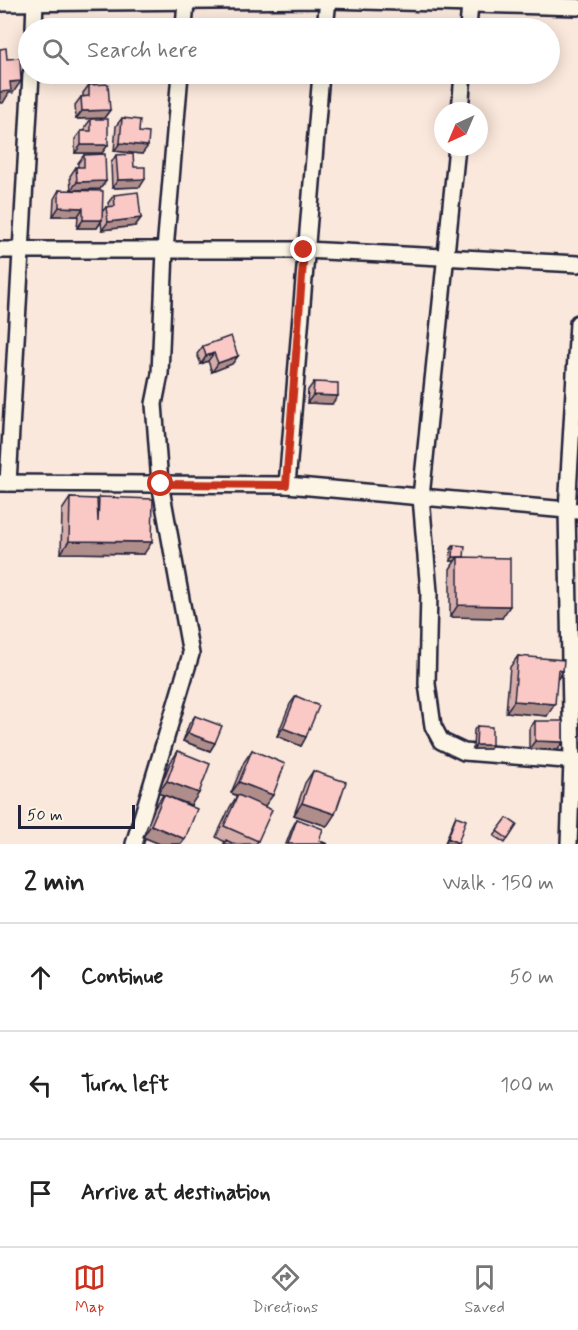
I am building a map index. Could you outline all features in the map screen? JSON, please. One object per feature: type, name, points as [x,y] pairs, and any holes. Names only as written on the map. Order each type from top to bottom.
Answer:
[{"type":"street","points":[[326,18],[328,0]]},
{"type":"street","points":[[0,3],[328,0],[470,4],[486,2],[578,7]]},
{"type":"street","points":[[34,18],[35,1]]},
{"type":"street","points":[[185,18],[186,1]]},
{"type":"street","points":[[469,18],[470,4]]},
{"type":"street","points":[[30,84],[22,250],[4,483],[286,485],[573,510]]},
{"type":"street","points":[[134,844],[191,654],[161,484],[154,404],[160,374],[165,250],[179,84]]},
{"type":"street","points":[[286,485],[304,250],[320,84]]},
{"type":"street","points":[[461,102],[463,84]]},
{"type":"street","points":[[456,156],[421,497],[429,592],[427,684],[433,726],[441,741],[464,753],[575,761]]},
{"type":"street","points":[[0,250],[304,250],[578,264]]},
{"type":"street","points":[[569,844],[575,761],[573,510],[578,323]]},
{"type":"building","points":[[6,48],[7,59],[18,58],[18,81],[10,82],[11,91],[0,92],[0,49]]},
{"type":"building","points":[[108,84],[110,110],[82,111],[81,97],[89,96],[89,85]]},
{"type":"building","points":[[122,118],[140,120],[139,132],[149,133],[148,146],[120,143]]},
{"type":"building","points":[[91,119],[108,119],[108,145],[81,145],[81,131],[91,131]]},
{"type":"building","points":[[105,154],[106,181],[77,182],[76,167],[84,167],[84,155]]},
{"type":"building","points":[[133,154],[134,167],[145,167],[145,179],[118,180],[116,155]]},
{"type":"building","points":[[59,190],[103,191],[102,220],[83,220],[83,208],[59,207]]},
{"type":"building","points":[[138,192],[141,218],[108,222],[106,207],[115,206],[114,195]]},
{"type":"building","points":[[231,336],[238,356],[218,363],[214,353],[206,356],[203,346]]},
{"type":"building","points":[[314,382],[338,383],[338,396],[313,395]]},
{"type":"building","points":[[99,497],[153,499],[152,542],[69,541],[70,498],[97,499],[98,522]]},
{"type":"building","points":[[454,545],[465,546],[464,557],[453,557]]},
{"type":"building","points":[[458,557],[510,558],[510,606],[458,605]]},
{"type":"building","points":[[518,656],[564,660],[563,671],[558,670],[555,704],[514,701]]},
{"type":"building","points":[[296,696],[319,706],[306,737],[283,728]]},
{"type":"building","points":[[195,716],[222,726],[215,743],[188,733]]},
{"type":"building","points":[[535,721],[563,721],[563,742],[535,741]]},
{"type":"building","points":[[477,726],[492,727],[492,745],[476,745]]},
{"type":"building","points":[[252,750],[285,764],[273,795],[239,782]]},
{"type":"building","points":[[178,751],[210,764],[199,793],[167,781]]},
{"type":"building","points":[[313,771],[346,782],[335,814],[302,803]]},
{"type":"building","points":[[164,795],[197,809],[185,839],[151,825]]},
{"type":"building","points":[[238,795],[272,810],[258,841],[224,826]]},
{"type":"building","points":[[456,816],[466,820],[458,843],[448,838]]},
{"type":"building","points":[[507,818],[517,825],[508,839],[497,831]]},
{"type":"building","points":[[297,819],[323,829],[319,841],[328,844],[288,844]]},
{"type":"route","points":[[161,484],[286,485],[304,250]]}]
